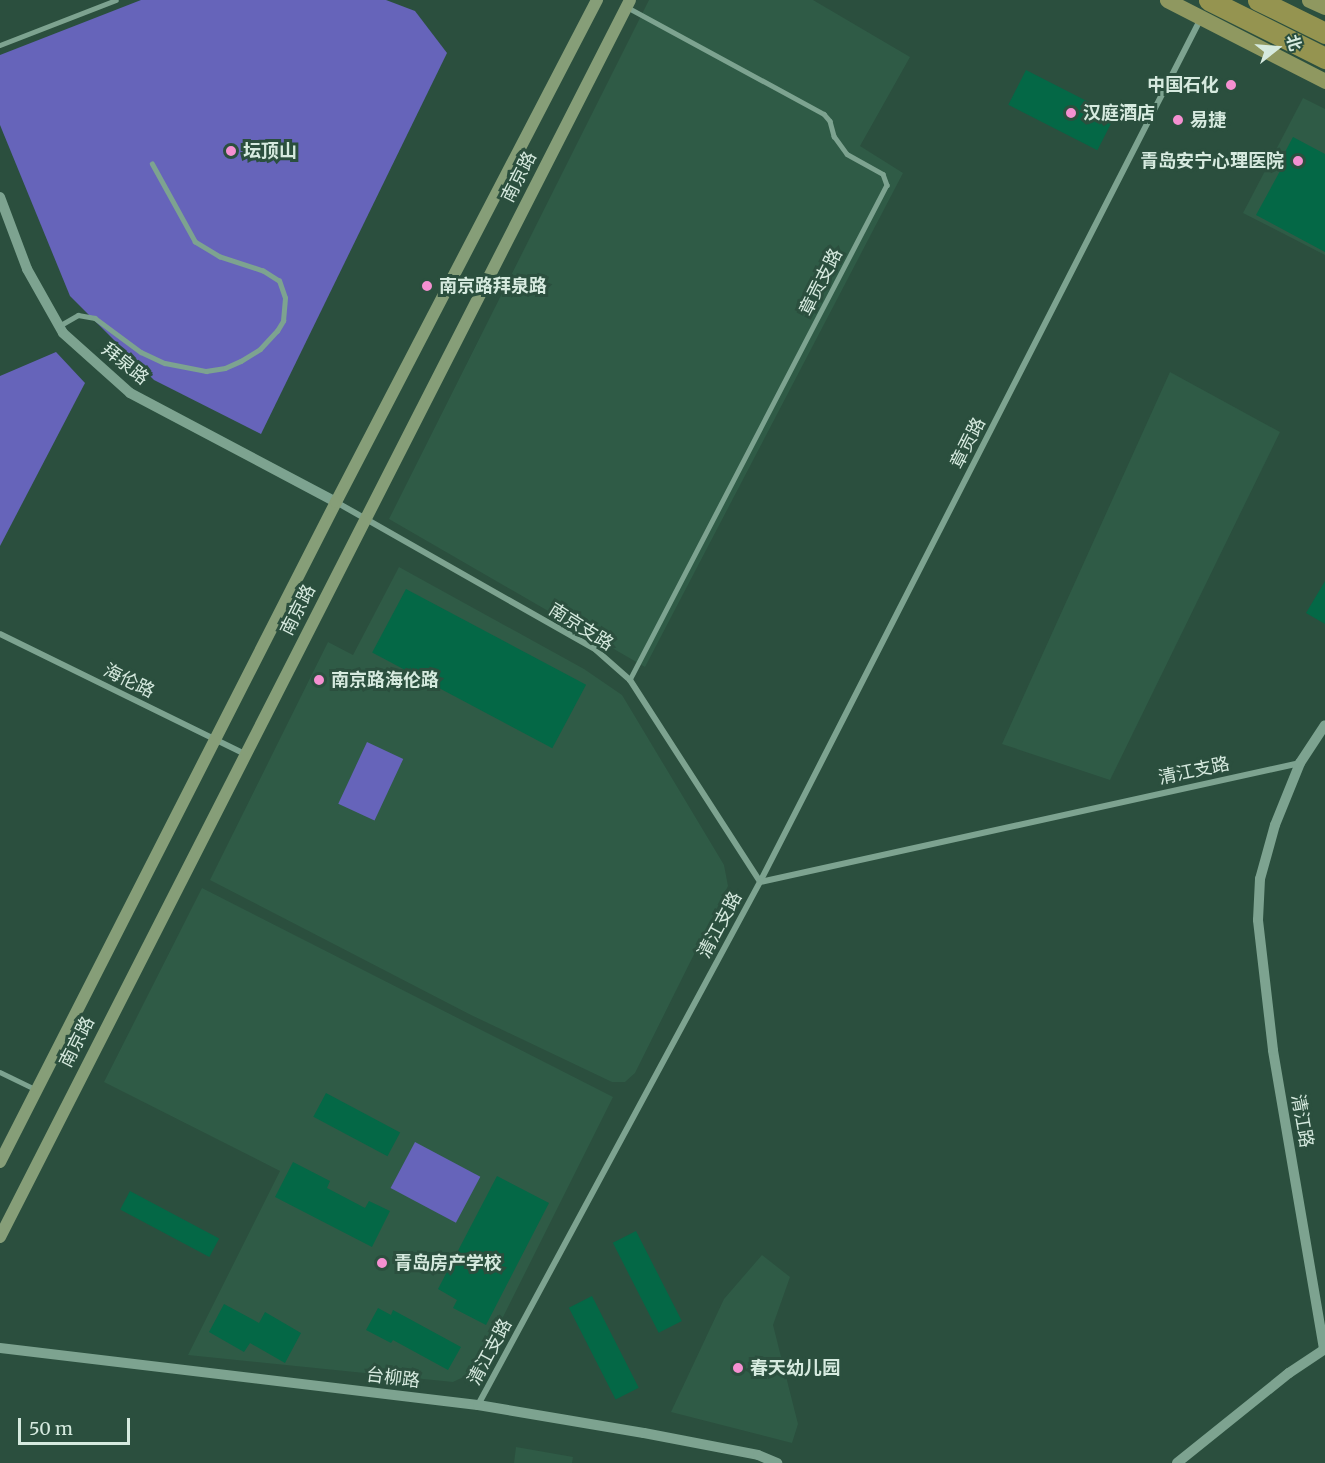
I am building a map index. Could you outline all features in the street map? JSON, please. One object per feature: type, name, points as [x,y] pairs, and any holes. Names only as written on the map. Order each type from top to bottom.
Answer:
[{"type":"highway","points":[[1258,0],[1325,33]]},
{"type":"highway","points":[[1205,9],[1325,58]]},
{"type":"main road","name":"南京路","points":[[0,1162],[336,502],[597,0]]},
{"type":"main road","points":[[1167,0],[1205,9],[1325,81]]},
{"type":"main road","points":[[1309,0],[1325,7]]},
{"type":"main road","name":"南京路","points":[[0,1237],[364,517],[628,4]]},
{"type":"street","name":"章贡路","points":[[760,882],[1205,9]]},
{"type":"street","name":"拜泉路","points":[[0,197],[27,268],[63,333],[130,393],[336,502]]},
{"type":"street","name":"南京支路","points":[[336,502],[596,650],[630,680],[760,882]]},
{"type":"street","name":"海伦路","points":[[0,634],[245,754]]},
{"type":"street","name":"清江路","points":[[1177,1463],[1289,1372],[1324,1349],[1273,1050],[1258,920],[1260,879],[1272,836],[1300,763],[1325,725]]},
{"type":"street","name":"清江支路","points":[[478,1405],[760,882],[1300,763]]},
{"type":"street","name":"台柳路","points":[[0,1348],[478,1405],[644,1432],[758,1455],[777,1463]]},
{"type":"lane","points":[[0,45],[116,0]]},
{"type":"lane","name":"章贡支路","points":[[628,4],[824,114],[831,121],[834,136],[847,154],[883,174],[886,185],[630,680]]},
{"type":"lane","points":[[59,326],[78,315],[94,318],[115,336],[141,352],[165,363],[206,371],[225,368],[260,349],[283,321],[285,298],[279,281],[263,271],[220,257],[195,242],[152,164]]},
{"type":"lane","points":[[0,1071],[38,1091]]},
{"type":"shaded area","points":[[141,0],[386,0],[415,11],[447,53],[261,434],[154,380],[70,296],[0,125],[0,55]]},
{"type":"shaded area","points":[[649,0],[813,0],[910,57],[860,146],[903,173],[645,667],[389,519]]},
{"type":"shaded area","name":"青岛安宁心理医院","points":[[1303,98],[1325,109],[1325,255],[1243,213]]},
{"type":"shaded area","points":[[56,352],[85,383],[0,546],[0,376]]},
{"type":"shaded area","points":[[1170,372],[1280,432],[1110,780],[1002,744]]},
{"type":"shaded area","points":[[399,567],[584,669],[622,695],[724,865],[728,886],[635,1073],[625,1082],[612,1082],[471,1015],[210,880],[328,642],[353,655]]},
{"type":"shaded area","points":[[367,742],[403,759],[375,821],[338,804]]},
{"type":"shaded area","name":"青岛房产学校","points":[[202,888],[613,1097],[476,1371],[453,1382],[188,1355],[280,1171],[104,1082]]},
{"type":"shaded area","points":[[415,1142],[480,1177],[456,1223],[391,1188]]},
{"type":"shaded area","name":"春天幼儿园","points":[[762,1255],[790,1277],[773,1325],[798,1424],[792,1443],[671,1412],[724,1299]]},
{"type":"shaded area","points":[[516,1447],[573,1457],[572,1463],[514,1463]]},
{"type":"building","points":[[1026,70],[1115,115],[1097,150],[1008,105]]},
{"type":"building","name":"青岛安宁心理医院","points":[[1293,137],[1325,154],[1325,252],[1256,215],[1280,171],[1276,169]]},
{"type":"building","points":[[1325,581],[1325,624],[1306,613]]},
{"type":"building","points":[[406,589],[586,685],[552,748],[372,653]]},
{"type":"building","points":[[326,1093],[400,1132],[387,1156],[313,1117]]},
{"type":"building","points":[[293,1162],[330,1181],[327,1188],[365,1208],[369,1201],[390,1211],[372,1247],[275,1197]]},
{"type":"building","points":[[497,1176],[549,1203],[486,1325],[453,1308],[457,1300],[438,1289]]},
{"type":"building","points":[[130,1191],[219,1238],[209,1257],[120,1210]]},
{"type":"building","points":[[636,1231],[682,1321],[659,1333],[613,1243]]},
{"type":"building","points":[[592,1296],[639,1388],[616,1400],[569,1308]]},
{"type":"building","points":[[224,1304],[259,1323],[265,1312],[301,1333],[285,1363],[250,1343],[244,1352],[209,1332]]},
{"type":"building","points":[[378,1308],[391,1315],[393,1310],[461,1347],[448,1370],[393,1340],[391,1343],[366,1330]]},
{"type":"place","name":"中国石化","points":[[1231,85]]},
{"type":"place","name":"汉庭酒店","points":[[1071,113]]},
{"type":"place","name":"易捷","points":[[1178,120]]},
{"type":"place","name":"坛顶山","points":[[231,151]]},
{"type":"place","name":"青岛安宁心理医院","points":[[1298,161]]},
{"type":"place","name":"南京路拜泉路","points":[[427,286]]},
{"type":"place","name":"南京路海伦路","points":[[319,680]]},
{"type":"place","name":"青岛房产学校","points":[[382,1263]]},
{"type":"place","name":"春天幼儿园","points":[[738,1368]]}]
